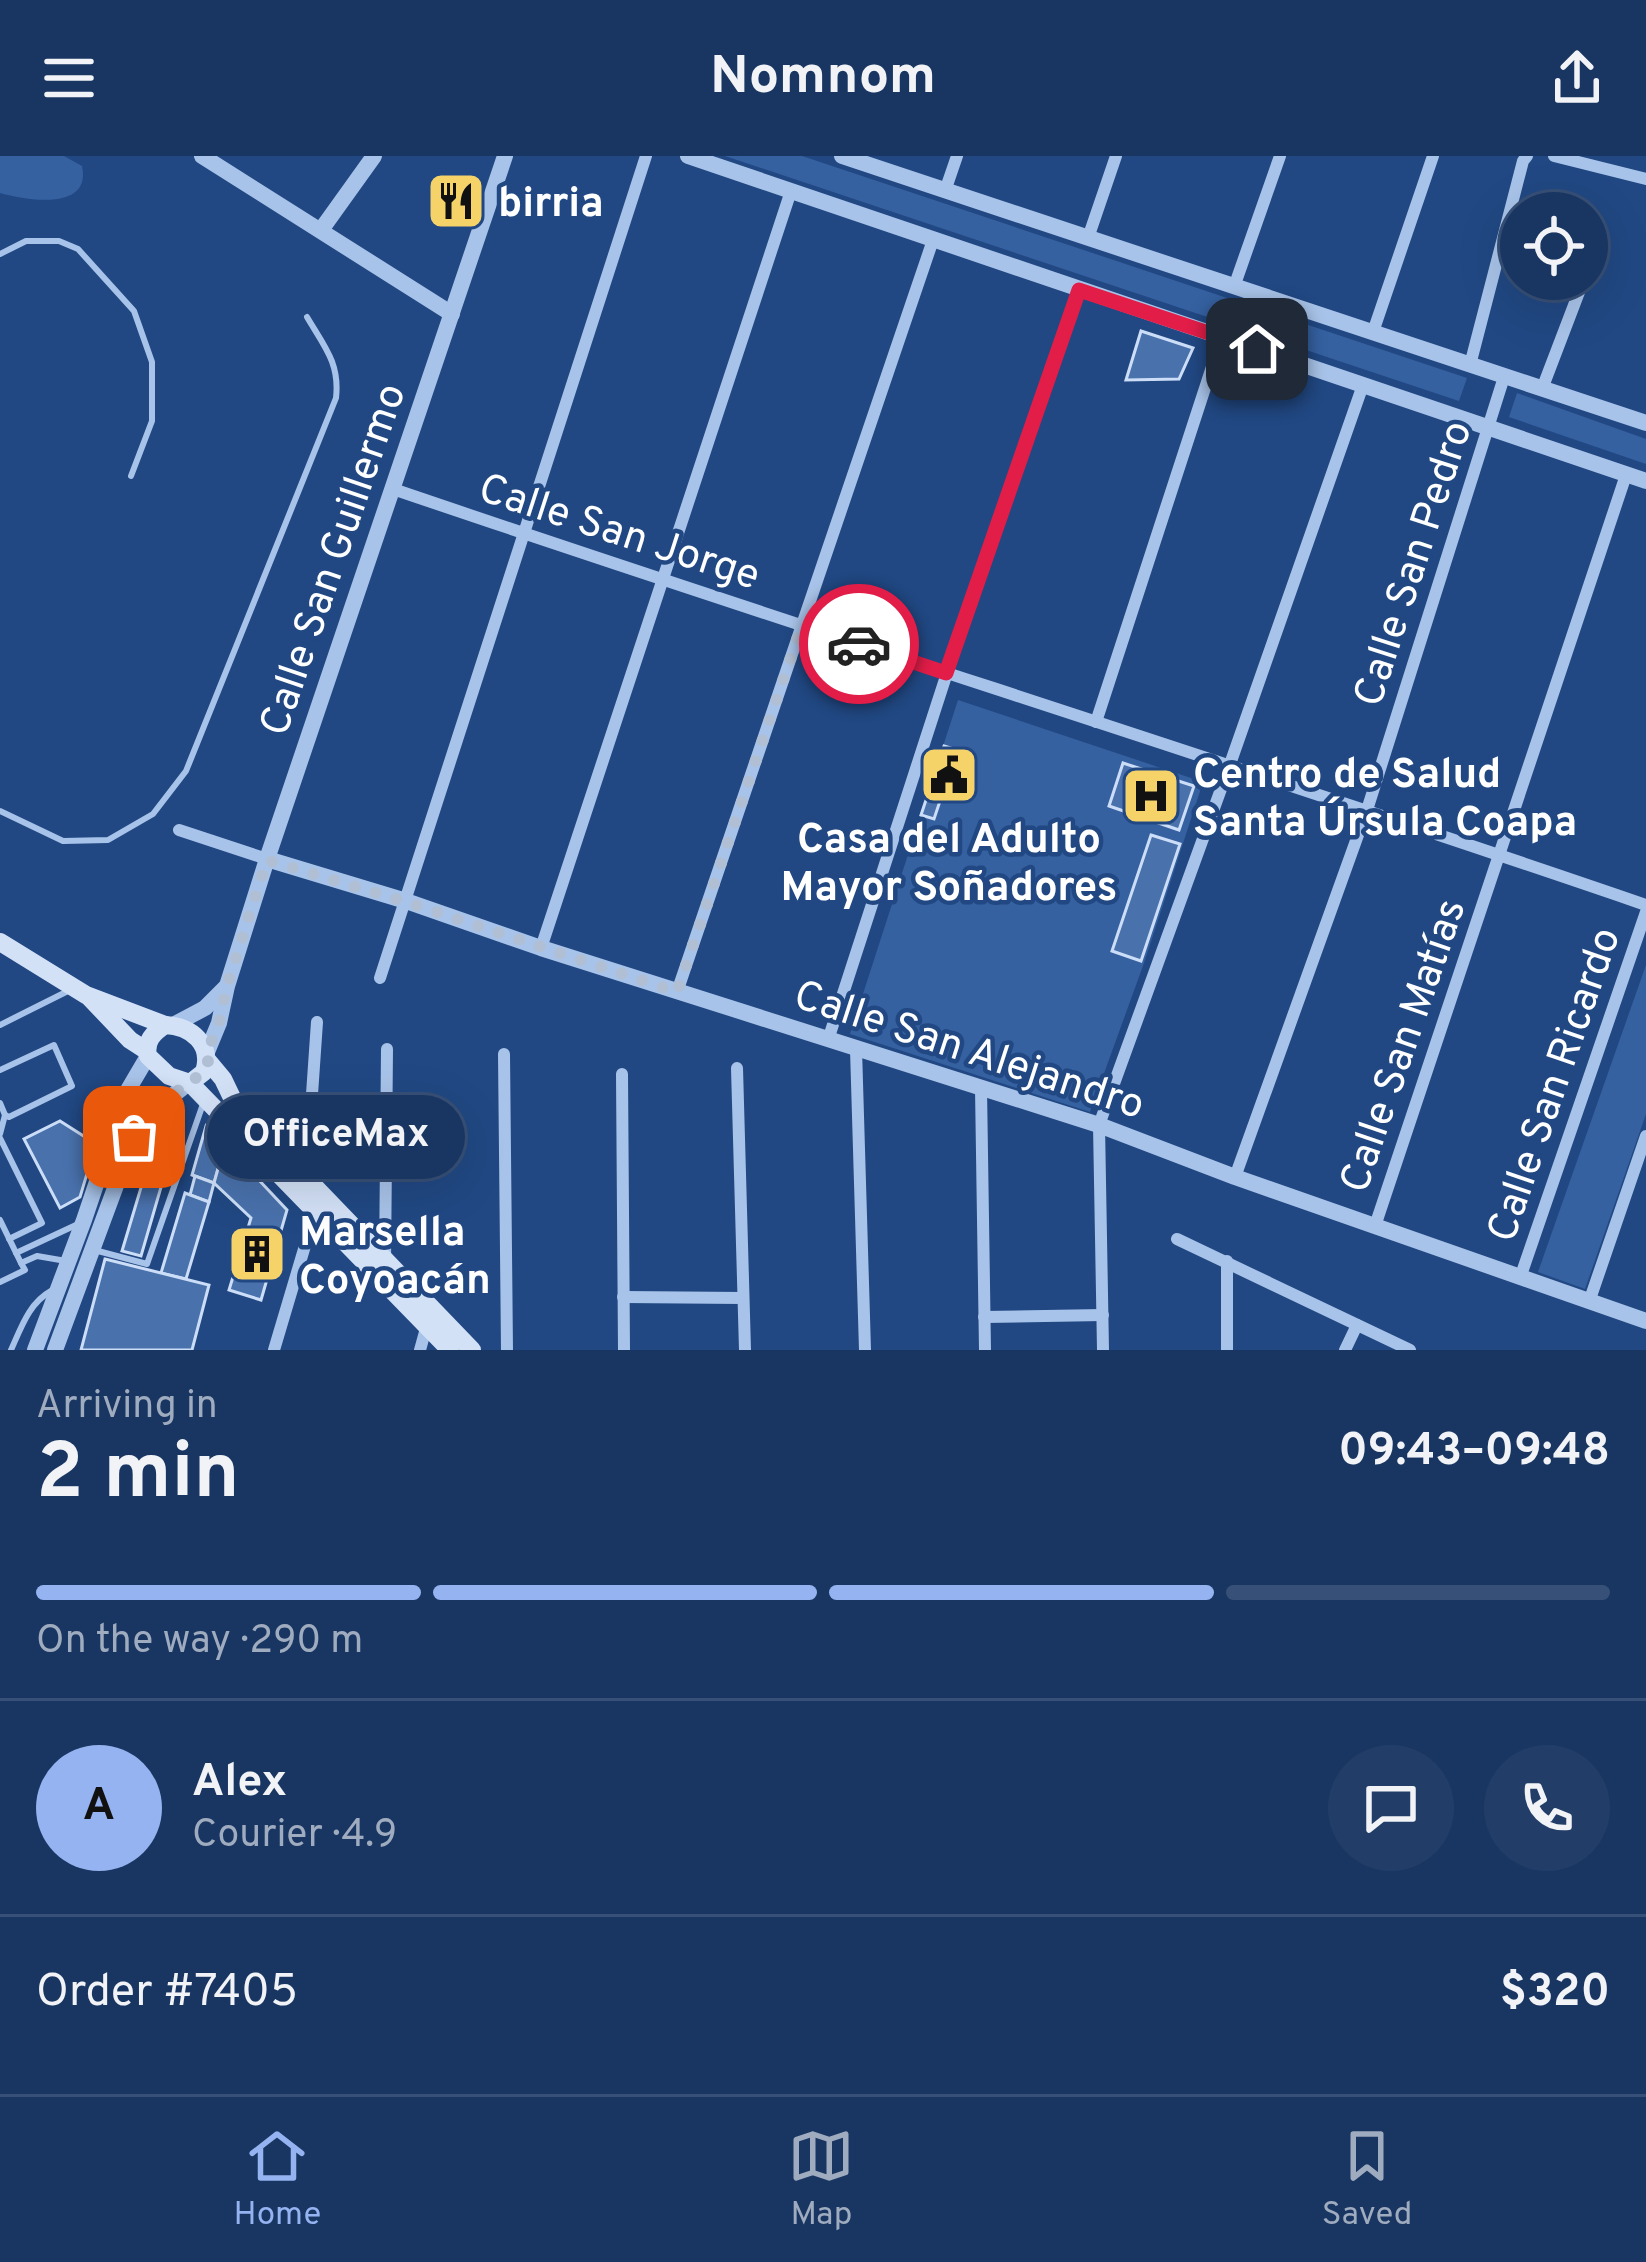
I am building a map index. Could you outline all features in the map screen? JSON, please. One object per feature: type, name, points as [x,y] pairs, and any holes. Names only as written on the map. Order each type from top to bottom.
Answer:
[{"type":"main road","points":[[0,942],[80,991],[194,1035],[235,1104],[429,1317],[472,1350]]},
{"type":"main road","points":[[80,991],[170,1076],[189,1083],[314,1210],[381,1266]]},
{"type":"main road","points":[[148,1053],[154,1032],[169,1025]]},
{"type":"main road","points":[[189,1083],[204,1072],[207,1057]]},
{"type":"main road","points":[[429,1317],[450,1350]]},
{"type":"street","points":[[202,156],[452,314]]},
{"type":"street","points":[[321,230],[374,156]]},
{"type":"street","name":"Calle San Guillermo","points":[[207,1057],[267,860],[505,156]]},
{"type":"street","points":[[380,978],[646,156]]},
{"type":"street","points":[[688,156],[1646,481]]},
{"type":"street","points":[[842,156],[1646,424]]},
{"type":"street","points":[[945,191],[957,156]]},
{"type":"street","points":[[1088,238],[1116,156]]},
{"type":"street","points":[[1234,287],[1280,156]]},
{"type":"street","points":[[1373,332],[1433,156]]},
{"type":"street","points":[[1470,365],[1527,156]]},
{"type":"street","points":[[1554,156],[1646,179]]},
{"type":"street","points":[[541,948],[791,191]]},
{"type":"street","points":[[677,992],[933,239]]},
{"type":"street","points":[[828,1040],[946,673],[1079,290]]},
{"type":"street","points":[[1542,389],[1576,300]]},
{"type":"street","points":[[1096,722],[1222,336]]},
{"type":"street","name":"Calle San Pedro","points":[[1235,1177],[1366,810],[1504,377]]},
{"type":"street","points":[[1103,1350],[1100,1125],[1363,385]]},
{"type":"street","name":"Calle San Matías","points":[[1375,1226],[1626,475]]},
{"type":"street","name":"Calle San Jorge","points":[[393,489],[1366,810],[1646,909]]},
{"type":"street","points":[[179,830],[267,860]]},
{"type":"street","name":"Calle San Alejandro","points":[[267,860],[1100,1125],[1646,1321]]},
{"type":"street","name":"Calle San Ricardo","points":[[1520,1278],[1646,909]]},
{"type":"street","points":[[169,1025],[205,1008],[227,986]]},
{"type":"street","points":[[274,1350],[314,1210],[305,1178],[317,1022]]},
{"type":"street","points":[[381,1266],[387,1208],[387,1049]]},
{"type":"street","points":[[856,1049],[865,1350]]},
{"type":"street","points":[[35,1350],[128,1090],[148,1053]]},
{"type":"street","points":[[505,1054],[507,1350]]},
{"type":"street","points":[[736,1068],[745,1350]]},
{"type":"street","points":[[622,1074],[625,1350]]},
{"type":"street","points":[[55,1350],[134,1137],[149,1114],[189,1083]]},
{"type":"street","points":[[980,1088],[985,1350]]},
{"type":"street","points":[[1589,1302],[1646,1136]]},
{"type":"street","points":[[1178,1240],[1410,1350]]},
{"type":"street","points":[[1227,1261],[1227,1350]]},
{"type":"street","points":[[623,1298],[743,1298]]},
{"type":"street","points":[[984,1317],[1102,1315]]},
{"type":"street","points":[[420,1350],[429,1317]]},
{"type":"street","points":[[1345,1350],[1358,1324]]},
{"type":"lane","points":[[0,254],[26,241],[59,241],[78,249],[134,310],[152,362],[152,421],[131,476]]},
{"type":"lane","points":[[0,811],[63,841],[108,840],[153,814],[187,770],[336,398],[335,364],[307,317]]},
{"type":"lane","points":[[0,1024],[80,991]]},
{"type":"lane","points":[[0,1070],[54,1045],[73,1086],[5,1115]]},
{"type":"lane","points":[[92,1249],[147,1264],[204,1100]]},
{"type":"lane","points":[[0,1103],[5,1115],[0,1136],[42,1223],[9,1239]]},
{"type":"lane","points":[[0,1220],[25,1270],[0,1282]]},
{"type":"lane","points":[[16,1253],[85,1220]]},
{"type":"lane","points":[[21,1263],[37,1256],[69,1262]]},
{"type":"lane","points":[[11,1350],[34,1305],[60,1287]]},
{"type":"shaded area","points":[[0,156],[64,156],[82,166],[82,181],[77,191],[54,199],[0,193]]},
{"type":"shaded area","points":[[725,156],[802,156],[1467,378],[1459,401]]},
{"type":"shaded area","points":[[1517,393],[1646,439],[1646,464],[1509,417]]},
{"type":"shaded area","points":[[958,700],[1203,782],[1090,1112],[850,1034]]},
{"type":"shaded area","points":[[1646,965],[1646,1114],[1585,1289],[1538,1272]]},
{"type":"building","points":[[1141,331],[1193,348],[1179,379],[1126,380]]},
{"type":"building","name":"Casa del Adulto Mayor Soñadores","points":[[944,746],[970,754],[956,799],[941,798],[934,819],[921,815]]},
{"type":"building","name":"Centro de Salud Santa Úrsula Coapa","points":[[1123,763],[1194,786],[1179,830],[1109,806]]},
{"type":"building","points":[[1151,835],[1180,844],[1141,961],[1112,951]]},
{"type":"building","points":[[60,1121],[96,1144],[80,1197],[60,1208],[24,1139]]},
{"type":"building","points":[[206,1126],[225,1144],[214,1183],[192,1175]]},
{"type":"building","points":[[155,1141],[173,1146],[141,1256],[122,1251]]},
{"type":"building","name":"Marsella Coyoacán","points":[[225,1144],[287,1210],[261,1300],[229,1290],[251,1218],[214,1183]]},
{"type":"building","points":[[195,1176],[214,1183],[209,1202],[190,1195]]},
{"type":"building","points":[[185,1193],[209,1202],[186,1279],[161,1273]]},
{"type":"building","points":[[105,1259],[209,1285],[192,1350],[81,1350]]},
{"type":"way so far","points":[[134,1137],[158,1105],[204,1072],[267,860],[677,992],[802,625],[859,644]]},
{"type":"place","name":"birria","points":[[456,201]]},
{"type":"place","name":"Casa del Adulto Mayor Soñadores","points":[[949,775]]},
{"type":"place","name":"Centro de Salud Santa Úrsula Coapa","points":[[1151,796]]},
{"type":"place","name":"OfficeMax","points":[[134,1137]]},
{"type":"place","name":"Marsella Coyoacán","points":[[257,1254]]},
{"type":"route","points":[[859,644],[946,673],[1079,290],[1257,349]]}]
